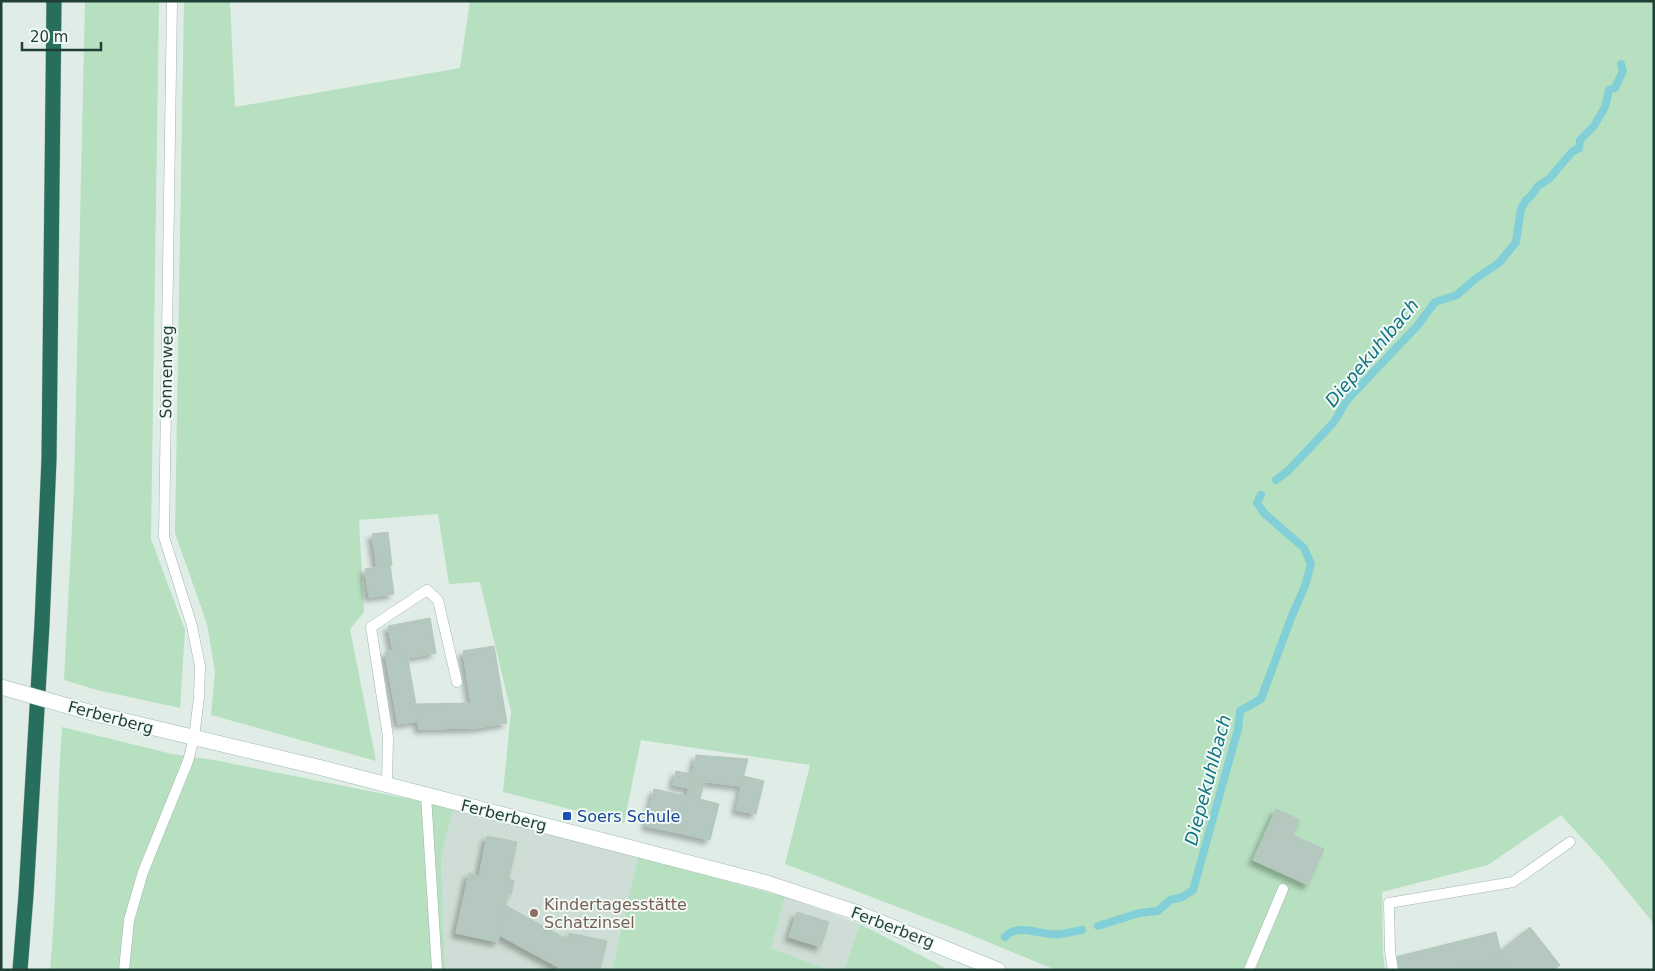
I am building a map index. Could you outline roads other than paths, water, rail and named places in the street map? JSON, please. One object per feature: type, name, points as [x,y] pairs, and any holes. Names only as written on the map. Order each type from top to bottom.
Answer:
[{"type":"highway","points":[[20,970],[41,644],[49,459],[54,1]]},
{"type":"street","name":"Ferberberg","points":[[1,687],[96,714],[387,785],[767,883],[855,912],[998,970]]},
{"type":"lane","name":"Sonnenweg","points":[[124,970],[129,920],[143,872],[188,761],[194,738],[199,697],[200,666],[192,626],[164,537],[172,1]]},
{"type":"lane","points":[[387,785],[388,737],[371,627],[427,590],[438,600],[457,682]]},
{"type":"lane","points":[[426,795],[437,970]]},
{"type":"lane","points":[[1393,970],[1390,951],[1390,903],[1513,882],[1570,842]]},
{"type":"lane","points":[[1249,970],[1284,889]]},
{"type":"waterway","name":"Diepekuhlbach","points":[[1276,480],[1288,471],[1334,422],[1347,400],[1417,326],[1435,302],[1457,295],[1475,279],[1499,263],[1516,242],[1521,209],[1526,200],[1538,186],[1549,179],[1572,152],[1579,148],[1580,140],[1594,126],[1605,107],[1609,90],[1615,88],[1623,71],[1621,64]]},
{"type":"waterway","name":"Diepekuhlbach","points":[[1098,926],[1139,913],[1158,911],[1170,900],[1182,897],[1193,890],[1238,729],[1240,711],[1261,699],[1305,586],[1311,564],[1304,548],[1264,513],[1257,503],[1261,495]]},
{"type":"waterway","name":"Diepekuhlbach","points":[[1005,937],[1016,930],[1052,934],[1065,934],[1082,930]]},
{"type":"place","name":"Soers Schule","points":[[567,816]]},
{"type":"place","name":"Kindertagesstätte Schatzinsel","points":[[534,913]]}]
